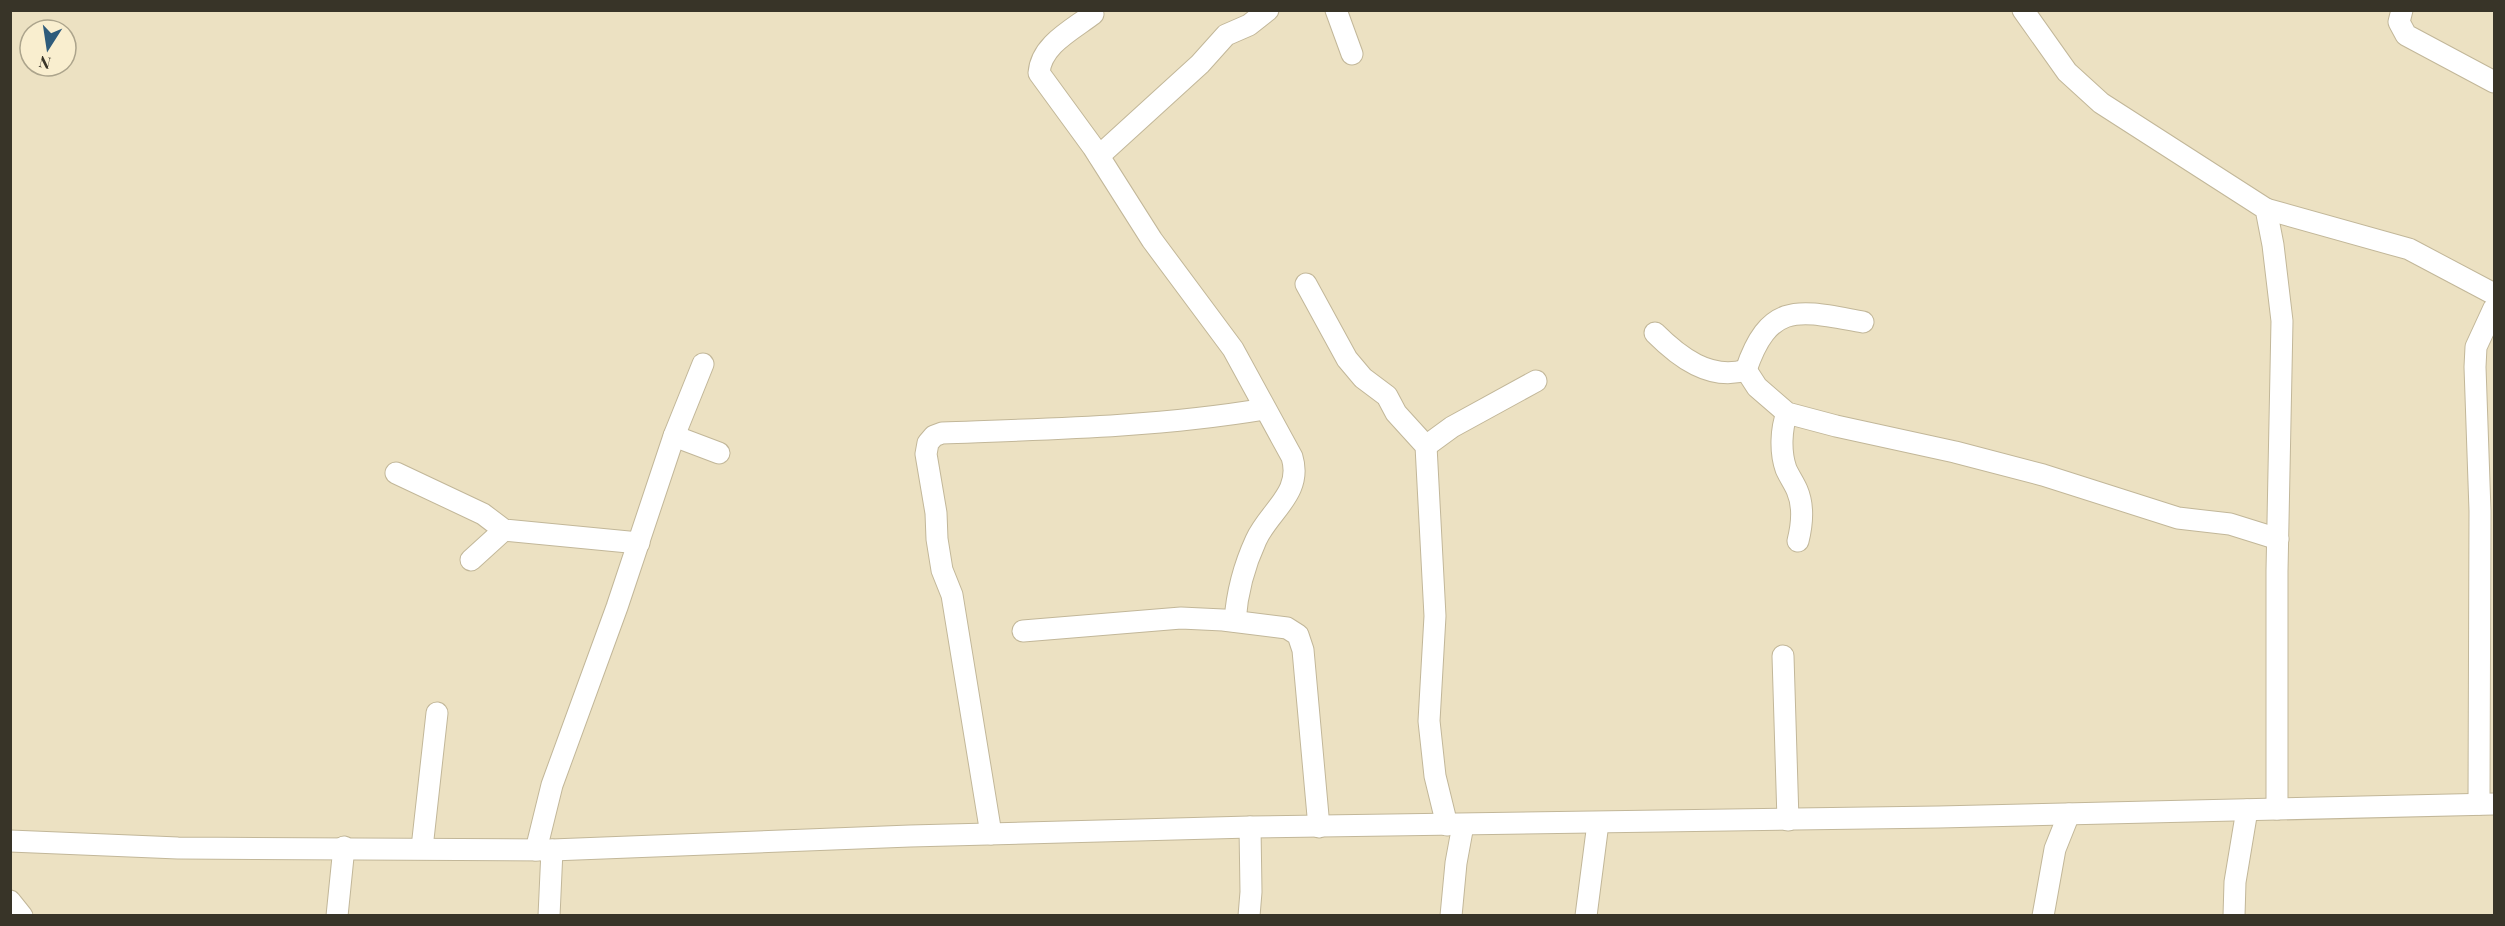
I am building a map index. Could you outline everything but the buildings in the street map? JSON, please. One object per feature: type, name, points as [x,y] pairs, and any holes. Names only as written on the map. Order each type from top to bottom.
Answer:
[{"type":"street","points":[[1099,156],[1200,64],[1226,35],[1249,25],[1268,10]]},
{"type":"street","points":[[1336,10],[1352,54]]},
{"type":"street","points":[[2022,10],[2067,72],[2101,103],[2266,209],[2409,249],[2494,294]]},
{"type":"street","points":[[2402,10],[2400,22],[2406,35],[2494,82]]},
{"type":"street","points":[[1094,14],[1052,45],[1040,60],[1039,73],[1099,156],[1152,240],[1233,349],[1292,457],[1296,470],[1288,492],[1257,537],[1245,566],[1235,621]]},
{"type":"street","points":[[2266,209],[2273,245],[2282,321],[2277,809]]},
{"type":"street","points":[[1306,284],[1347,359],[1363,378],[1387,396],[1396,413],[1426,446],[1435,616],[1429,721],[1435,776],[1455,825],[1451,915]]},
{"type":"street","points":[[10,841],[178,848],[344,847],[544,850],[991,834],[1788,820],[2487,804],[2475,367],[2476,347],[2494,308]]},
{"type":"street","points":[[1746,370],[1753,349],[1768,326],[1788,314],[1810,313],[1863,322]]},
{"type":"street","points":[[1655,333],[1672,350],[1692,364],[1714,371],[1736,373],[1746,370]]},
{"type":"street","points":[[549,915],[544,850],[552,785],[639,543],[674,436],[703,364]]},
{"type":"street","points":[[1746,370],[1757,387],[1787,413],[2043,475],[2178,518],[2230,524],[2278,539]]},
{"type":"street","points":[[1426,446],[1452,428],[1536,381]]},
{"type":"street","points":[[991,834],[952,595],[942,570],[937,539],[936,513],[926,454],[928,443],[934,436],[942,433],[1200,420],[1264,409]]},
{"type":"street","points":[[1787,413],[1783,424],[1782,443],[1785,468],[1798,492],[1801,508],[1802,526],[1798,541]]},
{"type":"street","points":[[674,436],[719,453]]},
{"type":"street","points":[[396,473],[483,514],[504,530],[639,543]]},
{"type":"street","points":[[471,560],[504,530]]},
{"type":"street","points":[[1023,631],[1181,618],[1235,621],[1287,628],[1298,635],[1303,650],[1319,827]]},
{"type":"street","points":[[1783,656],[1788,820]]},
{"type":"street","points":[[422,848],[437,713]]},
{"type":"street","points":[[2234,915],[2235,882],[2247,810]]},
{"type":"street","points":[[2043,915],[2055,849],[2069,814]]},
{"type":"street","points":[[2037,815],[2055,849]]},
{"type":"street","points":[[1586,915],[1598,823]]},
{"type":"street","points":[[1249,915],[1250,828]]},
{"type":"street","points":[[338,915],[344,847]]},
{"type":"street","points":[[10,901],[22,915]]}]
